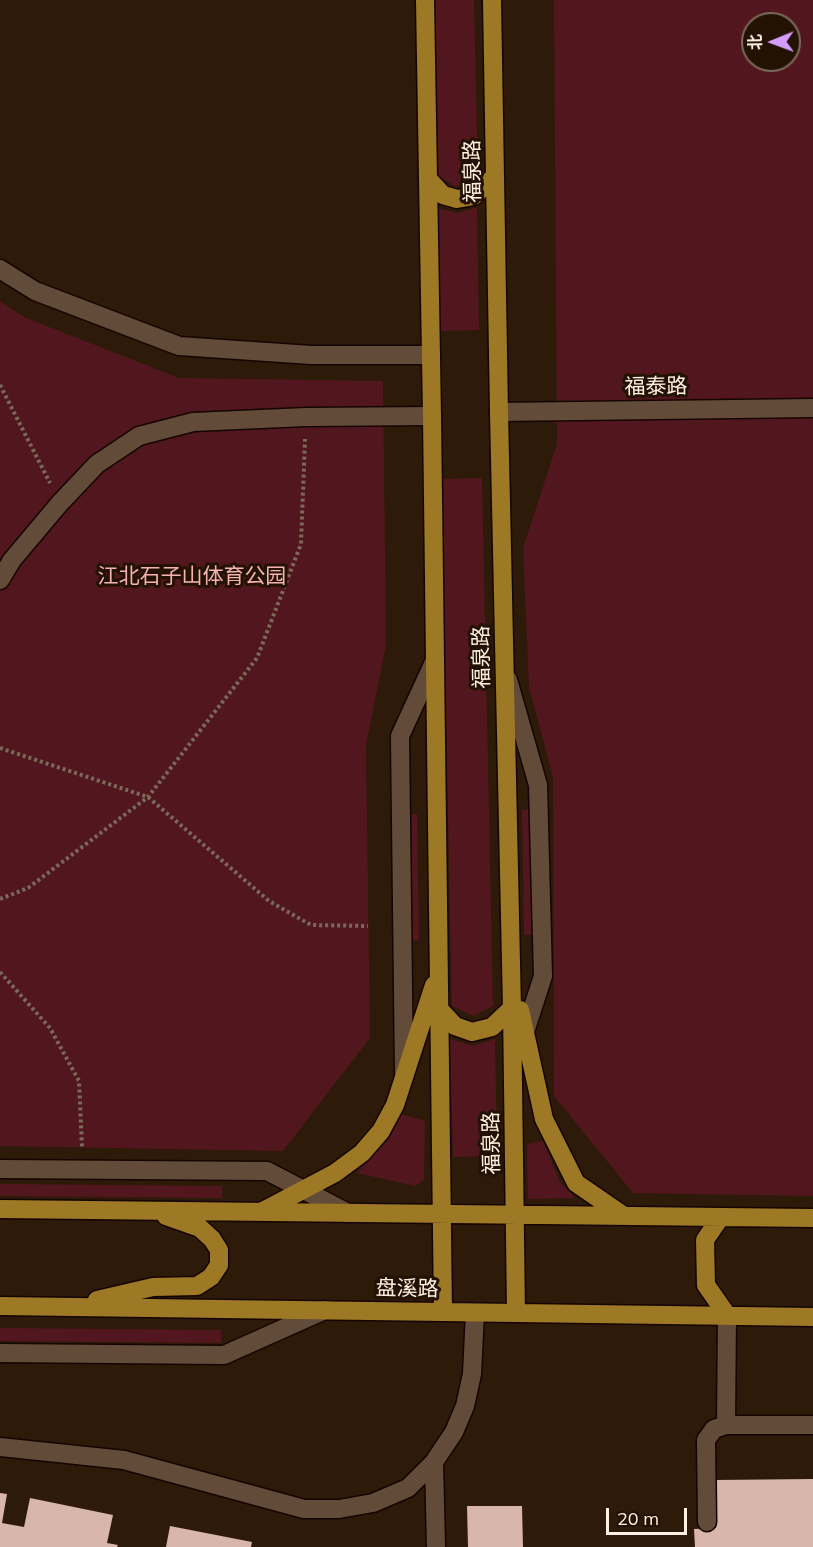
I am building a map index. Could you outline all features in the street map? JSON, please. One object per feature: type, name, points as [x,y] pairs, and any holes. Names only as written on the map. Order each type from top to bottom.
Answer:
[{"type":"main road","points":[[425,0],[440,1010],[442,1312]]},
{"type":"main road","name":"福泉路","points":[[492,0],[516,1313]]},
{"type":"main road","points":[[428,179],[443,195],[457,200],[474,196],[495,176]]},
{"type":"main road","points":[[511,971],[544,1119],[576,1183],[624,1216]]},
{"type":"main road","points":[[262,1212],[335,1173],[362,1153],[381,1131],[395,1105],[439,972]]},
{"type":"main road","points":[[440,1010],[455,1026],[472,1032],[492,1027],[512,1008]]},
{"type":"main road","points":[[0,1209],[813,1218]]},
{"type":"main road","points":[[69,1306],[153,1287],[197,1286],[211,1277],[219,1265],[219,1250],[212,1239],[200,1228],[153,1212]]},
{"type":"main road","points":[[720,1218],[705,1240],[705,1285],[727,1315]]},
{"type":"main road","name":"盘溪路","points":[[0,1306],[813,1317]]},
{"type":"street","points":[[0,269],[35,291],[179,346],[310,355],[431,355]]},
{"type":"street","name":"福泰路","points":[[499,412],[813,408]]},
{"type":"street","points":[[0,580],[12,560],[60,503],[97,464],[139,436],[193,422],[306,417],[432,416]]},
{"type":"street","points":[[404,1077],[400,736],[435,660]]},
{"type":"street","points":[[505,671],[538,785],[543,976],[513,1071]]},
{"type":"street","points":[[0,1169],[267,1171],[348,1213]]},
{"type":"street","points":[[0,1353],[224,1355],[324,1311]]},
{"type":"street","points":[[0,1447],[124,1460],[304,1509],[339,1509],[373,1503],[408,1488],[434,1462],[454,1432],[465,1406],[472,1374],[475,1313]]},
{"type":"street","points":[[726,1425],[727,1315]]},
{"type":"street","points":[[707,1522],[706,1440],[714,1429],[726,1425],[813,1425]]},
{"type":"street","points":[[434,1462],[436,1547]]},
{"type":"path","points":[[0,385],[60,503]]},
{"type":"path","points":[[0,899],[28,888],[148,797],[257,658],[301,544],[306,417]]},
{"type":"path","points":[[0,748],[148,797],[269,901],[302,921],[311,925],[368,926]]},
{"type":"path","points":[[0,972],[50,1028],[79,1081],[82,1148]]},
{"type":"green space","points":[[434,0],[474,0],[478,176],[456,187],[437,175]]},
{"type":"green space","points":[[554,0],[813,0],[813,1196],[633,1193],[554,1096],[553,777],[529,687],[523,548],[557,444]]},
{"type":"green space","points":[[477,207],[479,330],[439,331],[437,208],[458,213]]},
{"type":"green space","name":"江北石子山体育公园","points":[[0,301],[24,317],[179,378],[383,381],[386,645],[366,745],[370,1038],[283,1151],[0,1146]]},
{"type":"green space","points":[[482,478],[493,1006],[473,1016],[452,1006],[441,479]]},
{"type":"green space","points":[[531,809],[534,935],[524,935],[522,810]]},
{"type":"green space","points":[[407,814],[417,814],[419,940],[409,941]]},
{"type":"green space","points":[[450,1039],[473,1046],[495,1039],[497,1156],[453,1157]]},
{"type":"green space","points":[[401,1114],[425,1121],[424,1180],[415,1186],[357,1173],[389,1139]]},
{"type":"green space","points":[[543,1141],[560,1182],[575,1198],[528,1199],[527,1144]]},
{"type":"green space","points":[[0,1184],[222,1186],[222,1198],[0,1196]]},
{"type":"green space","points":[[0,1328],[221,1330],[221,1343],[0,1341]]},
{"type":"building","points":[[813,1479],[813,1547],[695,1547],[694,1529],[716,1528],[715,1480]]},
{"type":"building","points":[[0,1493],[7,1494],[2,1523],[24,1527],[30,1498],[113,1515],[107,1543],[118,1545],[117,1547],[0,1547]]},
{"type":"building","points":[[467,1506],[522,1506],[523,1547],[468,1547]]},
{"type":"building","points":[[170,1526],[252,1542],[251,1547],[166,1547]]}]
